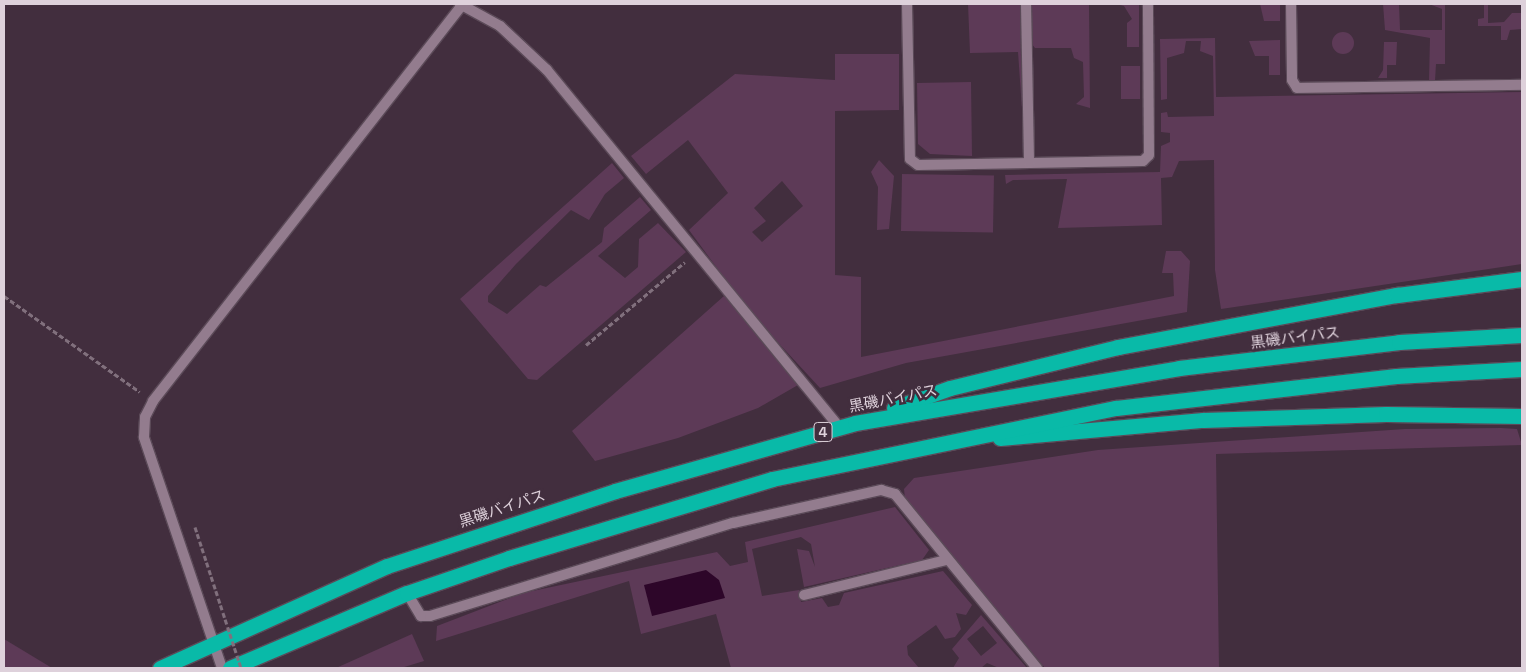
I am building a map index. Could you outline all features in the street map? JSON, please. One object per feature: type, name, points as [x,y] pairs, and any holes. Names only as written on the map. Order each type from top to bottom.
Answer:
[{"type":"highway","name":"4","points":[[855,423],[950,388],[1118,348],[1397,295],[1522,279]]},
{"type":"highway","name":"黒磯バイパス","points":[[160,668],[212,642],[387,566],[478,534],[855,423],[1179,368],[1399,342],[1522,335]]},
{"type":"highway","name":"4","points":[[230,668],[407,594],[644,515],[772,479],[920,446],[1125,407],[1396,376],[1522,369]]},
{"type":"highway","name":"4","points":[[920,446],[1203,420],[1386,414],[1522,416]]},
{"type":"street","points":[[222,668],[144,437],[145,417],[153,401],[461,4],[500,26],[547,70],[840,427]]},
{"type":"street","points":[[907,4],[910,158],[918,165],[1143,161],[1149,155],[1148,4]]},
{"type":"street","points":[[1026,4],[1029,163]]},
{"type":"street","points":[[1291,4],[1292,80],[1297,88],[1522,85]]},
{"type":"street","points":[[407,594],[421,616],[430,616],[733,524],[881,490],[895,494],[1037,668]]},
{"type":"street","points":[[804,594],[947,560]]},
{"type":"path","points":[[586,345],[696,252]]},
{"type":"path","points":[[4,296],[153,401]]},
{"type":"path","points":[[195,527],[241,668]]},
{"type":"shaded area","points":[[968,4],[1020,4],[1022,110],[1018,52],[970,53]]},
{"type":"shaded area","points":[[1031,4],[1089,4],[1090,108],[1076,104],[1084,97],[1083,62],[1074,58],[1071,48],[1035,48],[1031,43]]},
{"type":"shaded area","points":[[1116,4],[1139,4],[1139,47],[1127,47],[1127,23],[1132,19],[1124,6]]},
{"type":"shaded area","points":[[1260,4],[1280,4],[1280,21],[1264,21]]},
{"type":"shaded area","points":[[1383,4],[1399,4],[1400,30],[1442,30],[1442,9],[1429,4],[1445,4],[1445,64],[1436,64],[1435,81],[1429,81],[1430,38],[1385,30]]},
{"type":"shaded area","points":[[1484,4],[1488,4],[1488,23],[1504,22],[1512,13],[1522,13],[1522,29],[1510,30],[1507,40],[1501,40],[1501,26],[1478,26],[1478,19],[1484,18]]},
{"type":"shaded area","points":[[1343,32],[1351,35],[1354,43],[1351,51],[1343,54],[1335,51],[1332,43],[1335,35]]},
{"type":"shaded area","points":[[1215,38],[1216,97],[1522,92],[1522,264],[1221,309],[1215,270],[1214,160],[1179,161],[1172,177],[1161,178],[1162,225],[1058,228],[1067,179],[1013,180],[1006,184],[1005,175],[1160,172],[1161,146],[1170,142],[1170,133],[1161,132],[1161,113],[1167,112],[1168,117],[1214,116],[1213,56],[1200,51],[1201,41],[1186,41],[1184,53],[1167,58],[1167,99],[1161,100],[1160,39]]},
{"type":"shaded area","points":[[1280,40],[1280,75],[1269,75],[1269,56],[1255,56],[1249,41]]},
{"type":"shaded area","points":[[1384,42],[1397,42],[1396,65],[1387,65],[1387,78],[1378,78],[1383,70]]},
{"type":"shaded area","points":[[835,54],[899,54],[899,110],[835,111],[835,275],[861,277],[861,357],[1174,296],[1173,273],[1162,273],[1166,251],[1181,251],[1190,261],[1187,312],[906,363],[820,388],[772,336],[756,333],[798,385],[758,408],[678,438],[595,461],[572,431],[724,296],[727,299],[731,287],[689,230],[728,193],[688,140],[646,174],[631,156],[735,74],[835,80]],"holes":[[[782,181],[803,206],[762,242],[752,232],[766,221],[754,208]]]},
{"type":"shaded area","points":[[1121,66],[1140,66],[1140,99],[1121,99]]},
{"type":"shaded area","points":[[971,82],[972,156],[930,154],[918,144],[917,83]]},
{"type":"shaded area","points":[[879,160],[894,176],[889,229],[877,230],[878,187],[871,172]]},
{"type":"shaded area","points":[[612,163],[624,178],[605,194],[589,220],[571,210],[516,264],[488,296],[488,302],[507,314],[540,285],[546,287],[602,242],[604,228],[640,197],[651,210],[598,256],[625,278],[638,267],[639,239],[658,223],[686,252],[537,380],[528,379],[460,299]]},
{"type":"shaded area","points":[[902,174],[994,176],[993,233],[901,231]]},
{"type":"shaded area","points":[[1405,429],[1517,429],[1522,445],[1216,454],[1219,668],[1045,668],[905,499],[904,489],[914,478],[1098,450]]},
{"type":"shaded area","points":[[895,507],[929,550],[922,560],[804,587],[797,549],[809,551],[815,567],[811,544],[801,537],[752,549],[762,596],[799,590],[801,602],[822,598],[828,607],[839,605],[844,593],[943,571],[972,605],[966,615],[956,613],[961,629],[955,637],[945,639],[936,625],[907,646],[908,655],[919,668],[731,668],[716,614],[641,634],[629,581],[436,641],[437,626],[523,593],[717,552],[730,566],[748,562],[745,542]]},
{"type":"shaded area","points":[[706,570],[719,580],[725,598],[652,616],[644,585]]},
{"type":"shaded area","points":[[981,615],[1027,668],[999,668],[987,663],[981,668],[953,668],[959,658],[952,649]],"holes":[[[983,626],[997,643],[981,656],[967,639]]]},
{"type":"shaded area","points":[[412,634],[424,661],[401,668],[336,668]]},
{"type":"shaded area","points":[[4,639],[52,668],[4,668]]}]
